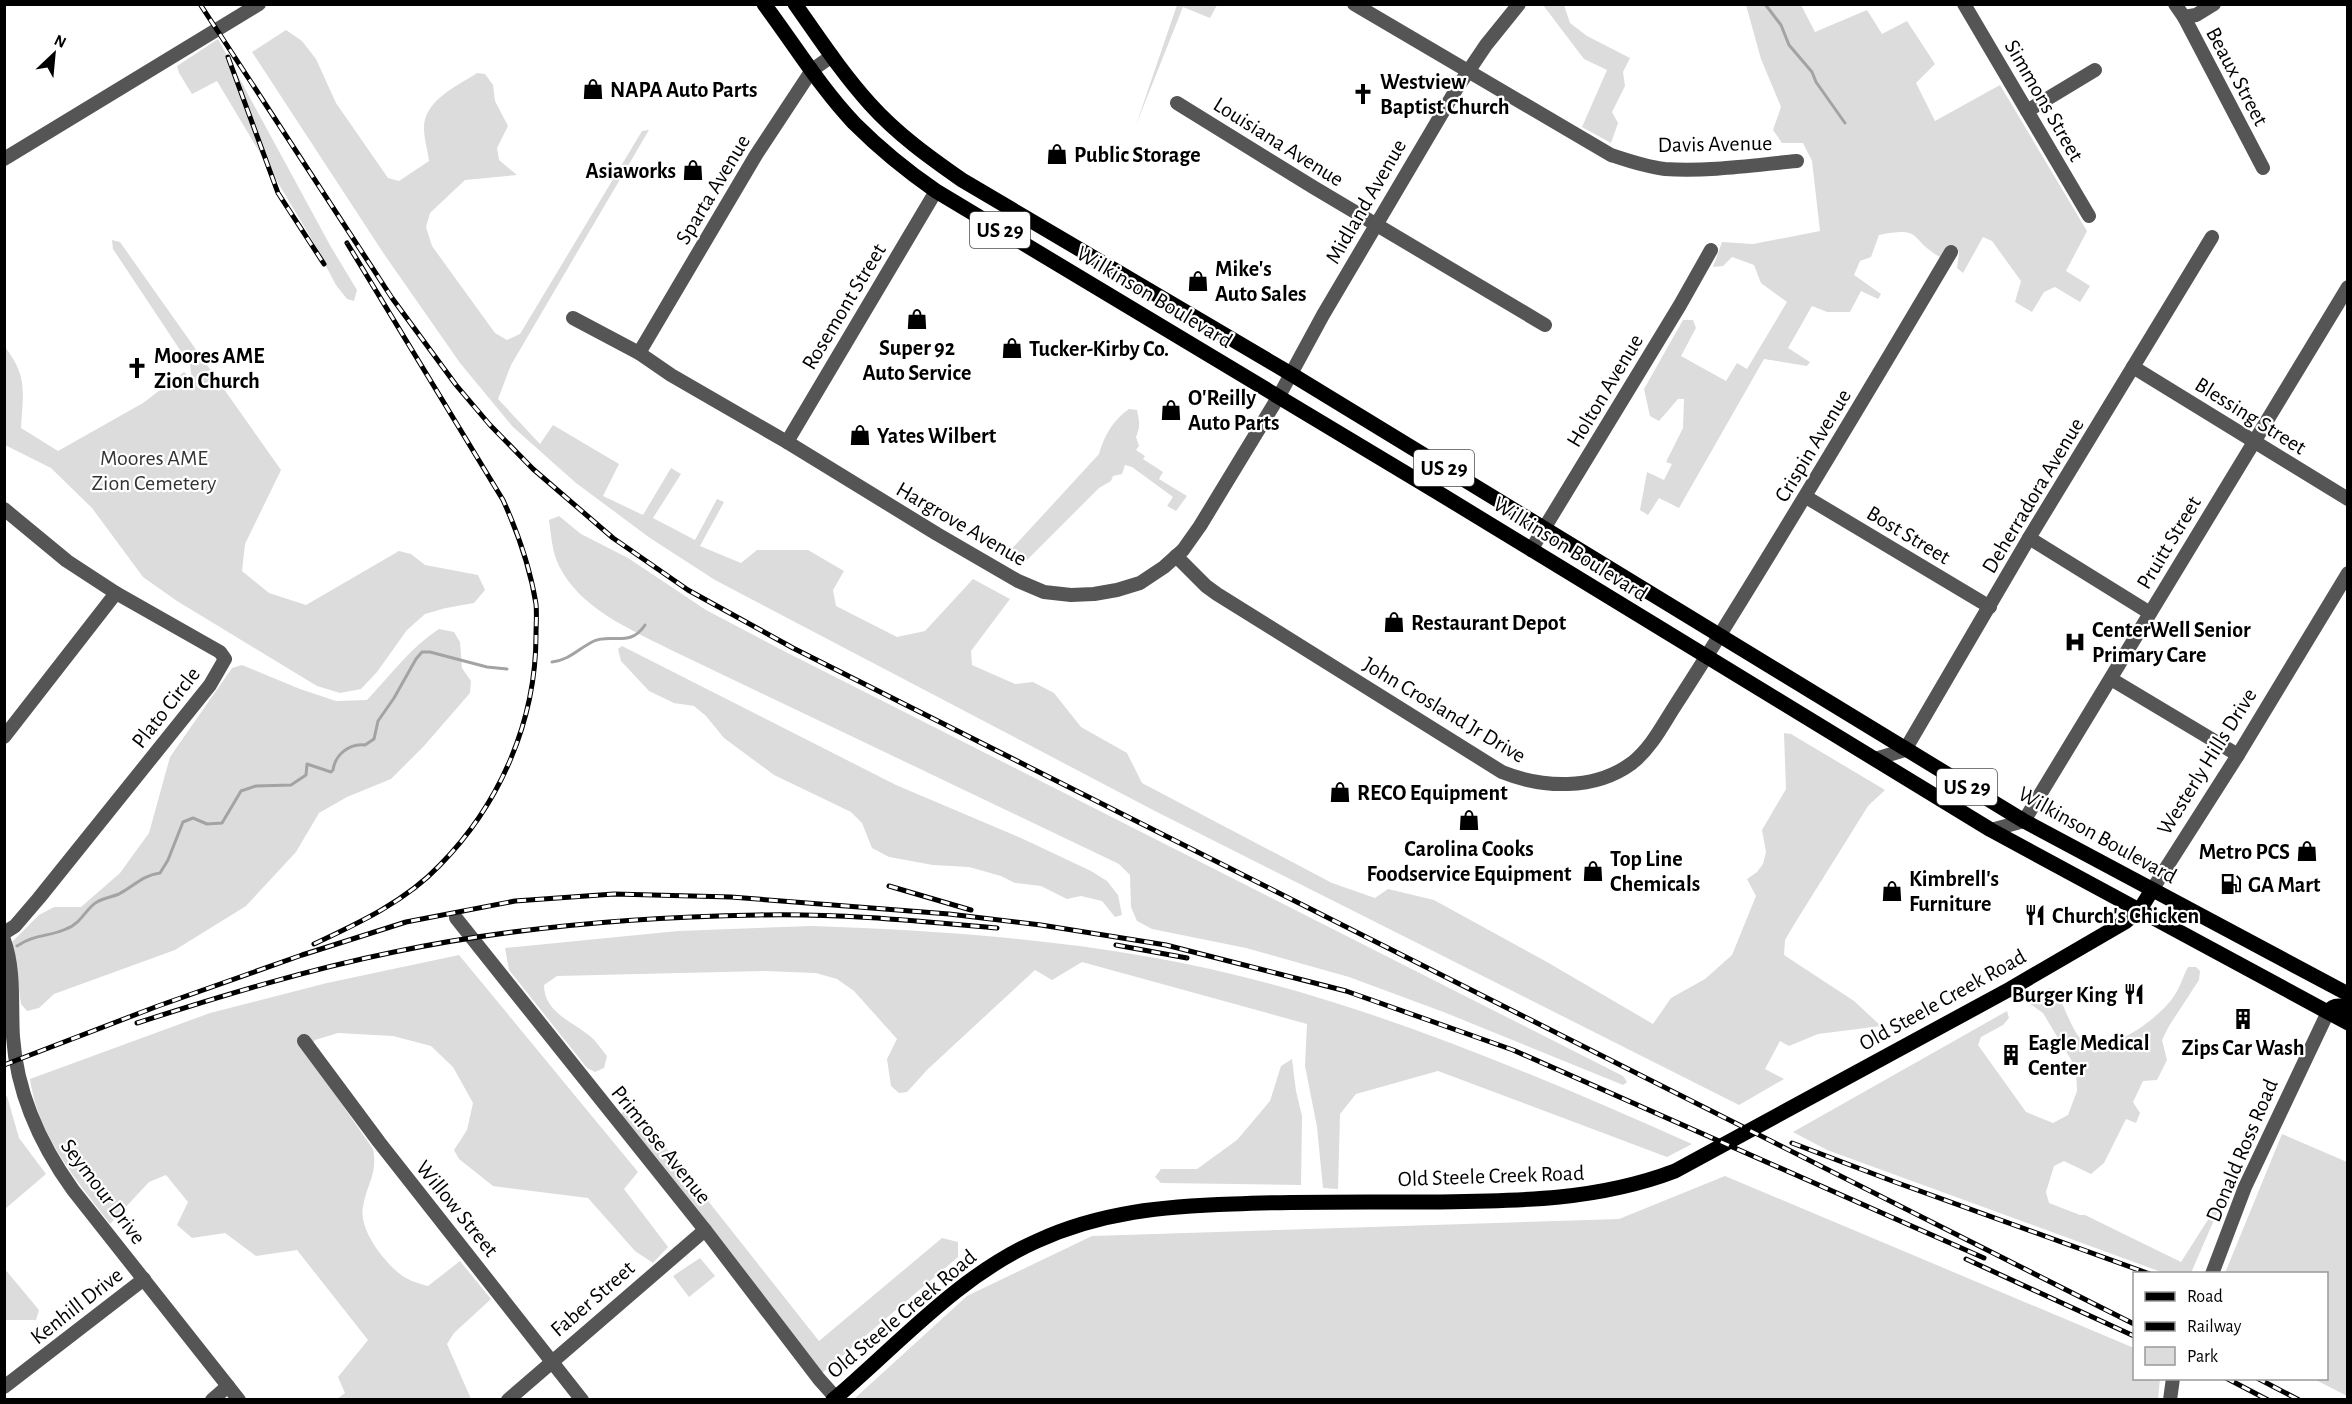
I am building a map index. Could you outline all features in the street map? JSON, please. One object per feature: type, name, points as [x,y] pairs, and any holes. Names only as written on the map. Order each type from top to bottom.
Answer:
[{"type":"main road","name":"Wilkinson Boulevard","points":[[764,4],[812,70],[854,122],[877,145],[936,191],[1279,396],[1991,830],[2348,1023]]},
{"type":"main road","name":"Wilkinson Boulevard","points":[[795,4],[871,105],[924,153],[962,180],[1291,374],[2024,821],[2348,994]]},
{"type":"main road","name":"Westerly Hills Drive","points":[[2139,911],[2152,890]]},
{"type":"main road","name":"Old Steele Creek Road","points":[[835,1399],[929,1315],[988,1268],[1036,1241],[1084,1222],[1144,1210],[1197,1205],[1548,1198],[1617,1190],[1675,1172],[2010,989],[2125,922],[2139,911]]},
{"type":"main road","points":[[2328,1012],[2338,1006],[2348,1008]]},
{"type":"street","name":"Davis Avenue","points":[[1354,4],[1485,79],[1598,148],[1637,164],[1681,169],[1797,162]]},
{"type":"street","name":"Midland Avenue","points":[[1279,396],[1376,225],[1468,71],[1519,4]]},
{"type":"street","name":"Simmons Street","points":[[1964,4],[2089,216]]},
{"type":"street","name":"Beaux Street","points":[[2175,4],[2263,168]]},
{"type":"street","points":[[2184,17],[2196,15],[2214,4]]},
{"type":"street","points":[[4,159],[256,7]]},
{"type":"street","name":"Sparta Avenue","points":[[639,354],[756,155],[812,70],[832,56]]},
{"type":"street","points":[[2027,111],[2095,70]]},
{"type":"street","name":"Louisiana Avenue","points":[[1177,103],[1545,325]]},
{"type":"street","name":"Rosemont Street","points":[[787,442],[936,191]]},
{"type":"street","name":"Deherradora Avenue","points":[[1905,750],[2029,538],[2212,237]]},
{"type":"street","name":"Holton Avenue","points":[[1531,550],[1711,250]]},
{"type":"street","name":"Crispin Avenue","points":[[1706,657],[1806,496],[1951,252]]},
{"type":"street","name":"Pruitt Street","points":[[2024,821],[2348,287]]},
{"type":"street","name":"Hargrove Avenue","points":[[573,318],[639,354],[1018,581],[1044,592],[1071,595],[1117,590],[1140,583],[1164,567],[1200,526],[1279,396]]},
{"type":"street","name":"Blessing Street","points":[[2133,367],[2348,499]]},
{"type":"street","name":"Bost Street","points":[[1806,496],[1990,607]]},
{"type":"street","points":[[4,737],[116,593],[67,561],[6,515]]},
{"type":"street","points":[[2029,538],[2150,613]]},
{"type":"street","name":"John Crosland Jr Drive","points":[[1176,555],[1217,594],[1502,772],[1523,780],[1549,784],[1588,781],[1611,775],[1632,763],[1649,745],[1706,657]]},
{"type":"street","name":"Westerly Hills Drive","points":[[2152,890],[2238,755],[2348,573]]},
{"type":"street","name":"Plato Circle","points":[[4,933],[15,926],[39,898],[224,665],[225,659],[220,652],[116,593]]},
{"type":"street","points":[[2111,679],[2238,755]]},
{"type":"street","points":[[1875,759],[1905,750]]},
{"type":"street","points":[[1991,830],[2024,821]]},
{"type":"street","name":"Primrose Avenue","points":[[456,918],[705,1230],[835,1399]]},
{"type":"street","name":"Seymour Drive","points":[[4,940],[9,956],[14,1040],[20,1077],[27,1106],[39,1138],[66,1179],[239,1400]]},
{"type":"street","name":"Donald Ross Road","points":[[2212,1272],[2250,1176],[2328,1012]]},
{"type":"street","name":"Willow Street","points":[[304,1041],[440,1220],[582,1400]]},
{"type":"street","name":"Faber Street","points":[[508,1400],[705,1230]]},
{"type":"street","name":"Kenhill Drive","points":[[4,1387],[144,1279]]},
{"type":"street","points":[[2170,1400],[2173,1380]]},
{"type":"street","points":[[212,1400],[228,1386]]},
{"type":"green space","points":[[1177,5],[1217,5],[1210,18],[1183,7],[1136,125]]},
{"type":"green space","points":[[1543,5],[1564,5],[1570,23],[1587,36],[1630,58],[1623,72],[1625,86],[1612,112],[1618,123],[1611,143],[1582,127],[1607,70],[1584,59]]},
{"type":"green space","points":[[1746,5],[1801,5],[1815,32],[1867,10],[1882,34],[1907,21],[1935,64],[1916,83],[1935,121],[2000,85],[2087,231],[2066,271],[2090,286],[2080,302],[2055,287],[2044,292],[2032,312],[2015,302],[2021,281],[1992,241],[1983,237],[1963,273],[1957,268],[1959,252],[1950,247],[1940,257],[1910,233],[1879,235],[1871,257],[1860,261],[1854,275],[1881,294],[1878,299],[1861,291],[1850,312],[1827,312],[1812,306],[1788,348],[1810,362],[1807,366],[1764,359],[1679,508],[1659,498],[1648,515],[1640,510],[1647,472],[1664,480],[1672,464],[1666,462],[1683,428],[1684,399],[1678,399],[1659,421],[1650,416],[1644,389],[1683,320],[1693,320],[1696,328],[1681,356],[1726,381],[1737,363],[1747,369],[1787,302],[1761,283],[1754,265],[1732,257],[1723,266],[1713,267],[1722,242],[1753,244],[1820,231],[1812,161],[1803,143],[1782,143],[1773,130],[1781,107],[1761,59]]},
{"type":"green space","points":[[286,30],[302,41],[316,59],[336,103],[388,178],[399,181],[429,161],[424,129],[425,119],[435,102],[477,73],[485,74],[493,85],[495,101],[508,126],[497,148],[499,160],[517,175],[465,180],[430,213],[426,227],[432,246],[495,333],[507,340],[520,334],[642,131],[649,130],[511,365],[498,399],[540,444],[553,425],[619,464],[603,496],[643,515],[671,468],[681,474],[653,518],[695,540],[717,499],[724,502],[700,546],[741,563],[757,550],[808,550],[844,571],[833,590],[836,606],[897,637],[925,631],[973,579],[1010,599],[971,651],[972,665],[1015,684],[1033,682],[1054,693],[1081,727],[1127,753],[1142,783],[1332,883],[1375,898],[1388,889],[1434,900],[1653,1024],[1671,998],[1705,979],[1732,955],[1756,896],[1747,879],[1763,864],[1766,852],[1762,830],[1786,789],[1784,733],[1791,734],[1885,790],[1868,806],[1795,923],[1785,940],[1784,955],[1854,1001],[1881,1026],[1818,1034],[1789,1046],[1780,1041],[1765,1069],[1784,1079],[1739,1105],[1153,810],[715,580],[650,538],[576,483],[513,427],[460,363],[384,254],[252,52]]},
{"type":"green space","points":[[218,39],[331,247],[357,290],[354,301],[347,299],[336,285],[311,238],[217,81],[192,94],[179,73],[177,66]]},
{"type":"green space","name":"Moores AME Zion Cemetery","points":[[112,240],[120,242],[281,470],[245,544],[242,571],[269,593],[306,605],[399,551],[411,554],[425,565],[478,575],[485,590],[474,603],[425,614],[407,630],[377,672],[361,689],[340,693],[317,686],[177,601],[143,577],[92,508],[51,468],[5,445],[5,347],[21,376],[23,394],[21,428],[58,451],[143,403],[184,372],[192,380],[190,365],[113,249]]},
{"type":"green space","points":[[1129,409],[1137,410],[1139,427],[1136,437],[1139,446],[1136,450],[1145,456],[1143,459],[1163,472],[1159,479],[1187,496],[1176,511],[1167,506],[1173,497],[1132,467],[1125,465],[1122,474],[1113,476],[1111,481],[1099,488],[1024,563],[1008,553],[1099,454],[1110,429]]},
{"type":"green space","points":[[559,516],[581,534],[628,558],[706,610],[1623,1076],[1627,1082],[1623,1085],[1446,1013],[1349,977],[1246,948],[1152,929],[1137,921],[1131,907],[1130,875],[1119,864],[669,649],[607,616],[580,594],[568,581],[559,566],[553,549],[549,520]]},
{"type":"green space","points":[[439,629],[454,632],[460,642],[462,668],[471,681],[470,693],[424,746],[391,779],[347,797],[319,813],[296,852],[246,906],[175,950],[54,994],[39,1008],[27,1011],[21,1004],[12,942],[39,915],[54,907],[81,907],[120,873],[149,833],[170,757],[232,668],[242,665],[336,701],[367,700],[410,653]]},
{"type":"green space","points":[[622,646],[896,785],[1021,838],[1091,871],[1107,881],[1118,895],[1122,915],[1115,917],[1102,901],[1081,896],[1067,899],[1041,886],[1015,883],[1001,876],[969,867],[933,865],[889,857],[872,848],[862,823],[851,812],[774,775],[724,738],[706,716],[694,706],[674,703],[649,691],[621,661],[618,649]]},
{"type":"green space","points":[[812,926],[1024,939],[1108,950],[1220,971],[1359,1010],[1427,1034],[1560,1087],[1692,1144],[1667,1157],[1438,1071],[1356,1094],[1340,1114],[1338,1189],[1323,1188],[1317,1127],[1305,1066],[1307,1024],[1082,962],[1052,980],[1035,970],[928,1069],[907,1092],[899,1093],[891,1086],[887,1059],[897,1039],[854,991],[837,979],[816,973],[764,971],[557,976],[544,985],[545,995],[554,1010],[591,1037],[607,1056],[604,1068],[595,1072],[587,1068],[509,970],[505,948],[678,931]]},
{"type":"green space","points":[[459,955],[638,1172],[624,1189],[668,1247],[653,1263],[635,1251],[588,1198],[493,1186],[459,1159],[454,1150],[467,1130],[473,1103],[453,1067],[431,1046],[393,1036],[338,1033],[315,1040],[307,1054],[373,1149],[373,1172],[363,1207],[369,1237],[391,1266],[411,1281],[428,1286],[460,1261],[491,1299],[454,1333],[447,1344],[471,1399],[337,1399],[345,1393],[338,1377],[368,1340],[297,1250],[256,1256],[225,1233],[192,1238],[177,1225],[188,1202],[166,1175],[149,1182],[110,1224],[60,1156],[50,1138],[34,1100],[30,1079],[210,1013],[327,983]]},
{"type":"green space","points":[[2188,967],[2196,967],[2200,971],[2199,980],[2162,1040],[2167,1060],[2157,1080],[2143,1081],[2133,1102],[2140,1113],[2136,1123],[2126,1119],[2104,1163],[2091,1174],[2064,1161],[2054,1166],[2046,1192],[2049,1203],[2085,1215],[2181,1262],[2209,1218],[2223,1188],[2227,1190],[2191,1272],[2161,1272],[1827,1150],[1793,1132],[2007,1011],[2009,1018],[2003,1025],[1981,1037],[1978,1045],[2026,1112],[2053,1123],[2068,1115],[2077,1091],[2076,1068],[2043,1013],[2026,1001],[2050,988],[2057,992],[2080,1038],[2090,1044],[2102,1045],[2116,1041],[2144,1025],[2167,1005],[2176,993]]},
{"type":"green space","points":[[1292,1059],[1302,1116],[1301,1185],[1161,1183],[1155,1177],[1161,1169],[1197,1169],[1237,1140],[1270,1101],[1281,1066]]},
{"type":"green space","points":[[7,1096],[19,1138],[46,1174],[5,1209],[4,1097]]},
{"type":"green space","points":[[629,1101],[819,1341],[942,1238],[958,1242],[958,1257],[822,1373],[621,1115]]},
{"type":"green space","points":[[2282,1134],[2347,1162],[2347,1396],[2316,1380],[2328,1380],[2328,1272],[2225,1272]]},
{"type":"green space","points":[[1725,1176],[2133,1348],[2133,1380],[2160,1380],[2158,1399],[854,1399],[967,1296],[1092,1236],[1619,1219]]},
{"type":"green space","points":[[700,1258],[715,1276],[689,1297],[673,1276]]},
{"type":"green space","points":[[4,1268],[39,1310],[36,1320],[5,1320]]},
{"type":"waterway","points":[[1765,4],[1781,25],[1789,45],[1812,72],[1816,82],[1845,123]]},
{"type":"waterway","points":[[552,662],[569,656],[594,641],[633,636],[645,625]]},
{"type":"waterway","points":[[17,946],[30,939],[59,932],[71,926],[102,899],[119,894],[139,881],[160,873],[168,860],[183,822],[193,818],[207,824],[222,823],[241,791],[256,786],[291,785],[306,775],[307,764],[331,772],[344,751],[354,746],[365,745],[374,739],[378,721],[422,652],[487,667],[507,669]]},
{"type":"railway","points":[[200,4],[392,298],[456,385],[490,425],[533,469],[613,538],[688,590],[793,648],[2133,1323]]},
{"type":"railway","points":[[228,57],[278,193],[324,264]]},
{"type":"railway","points":[[314,944],[365,919],[412,890],[440,865],[480,815],[497,788],[521,729],[529,699],[536,635],[536,604],[527,564],[503,500],[347,243]]},
{"type":"railway","points":[[889,886],[971,910]]},
{"type":"railway","points":[[4,1065],[158,1006],[302,955],[406,922],[515,901],[614,894],[731,897],[949,914],[1041,925],[1166,945],[1346,991],[1513,1050],[1984,1258]]},
{"type":"railway","points":[[137,1023],[264,984],[361,959],[439,943],[575,925],[712,916],[818,915],[997,928]]},
{"type":"railway","points":[[1116,945],[1187,958]]},
{"type":"railway","points":[[1792,1143],[2144,1272]]},
{"type":"railway","points":[[1966,1259],[2133,1336]]},
{"type":"railway","points":[[2230,1380],[2268,1400]]},
{"type":"railway","points":[[2261,1380],[2299,1400]]},
{"type":"place","name":"NAPA Auto Parts","points":[[593,89]]},
{"type":"place","name":"Westview Baptist Church","points":[[1363,94]]},
{"type":"place","name":"Public Storage","points":[[1057,154]]},
{"type":"place","name":"Asiaworks","points":[[693,170]]},
{"type":"place","name":"Mike's Auto Sales","points":[[1198,281]]},
{"type":"place","name":"Super 92 Auto Service","points":[[917,319]]},
{"type":"place","name":"Tucker-Kirby Co.","points":[[1012,348]]},
{"type":"place","name":"Moores AME Zion Church","points":[[137,368]]},
{"type":"place","name":"O'Reilly Auto Parts","points":[[1171,410]]},
{"type":"place","name":"Yates Wilbert","points":[[860,435]]},
{"type":"place","name":"Restaurant Depot","points":[[1394,622]]},
{"type":"place","name":"CenterWell Senior Primary Care","points":[[2075,642]]},
{"type":"place","name":"RECO Equipment","points":[[1340,792]]},
{"type":"place","name":"Carolina Cooks Foodservice Equipment","points":[[1469,820]]},
{"type":"place","name":"Metro PCS","points":[[2307,851]]},
{"type":"place","name":"Top Line Chemicals","points":[[1593,871]]},
{"type":"place","name":"GA Mart","points":[[2231,884]]},
{"type":"place","name":"Kimbrell's Furniture","points":[[1892,891]]},
{"type":"place","name":"Church's Chicken","points":[[2035,915]]},
{"type":"place","name":"Burger King","points":[[2134,994]]},
{"type":"place","name":"Zips Car Wash","points":[[2243,1019]]},
{"type":"place","name":"Eagle Medical Center","points":[[2011,1055]]}]
